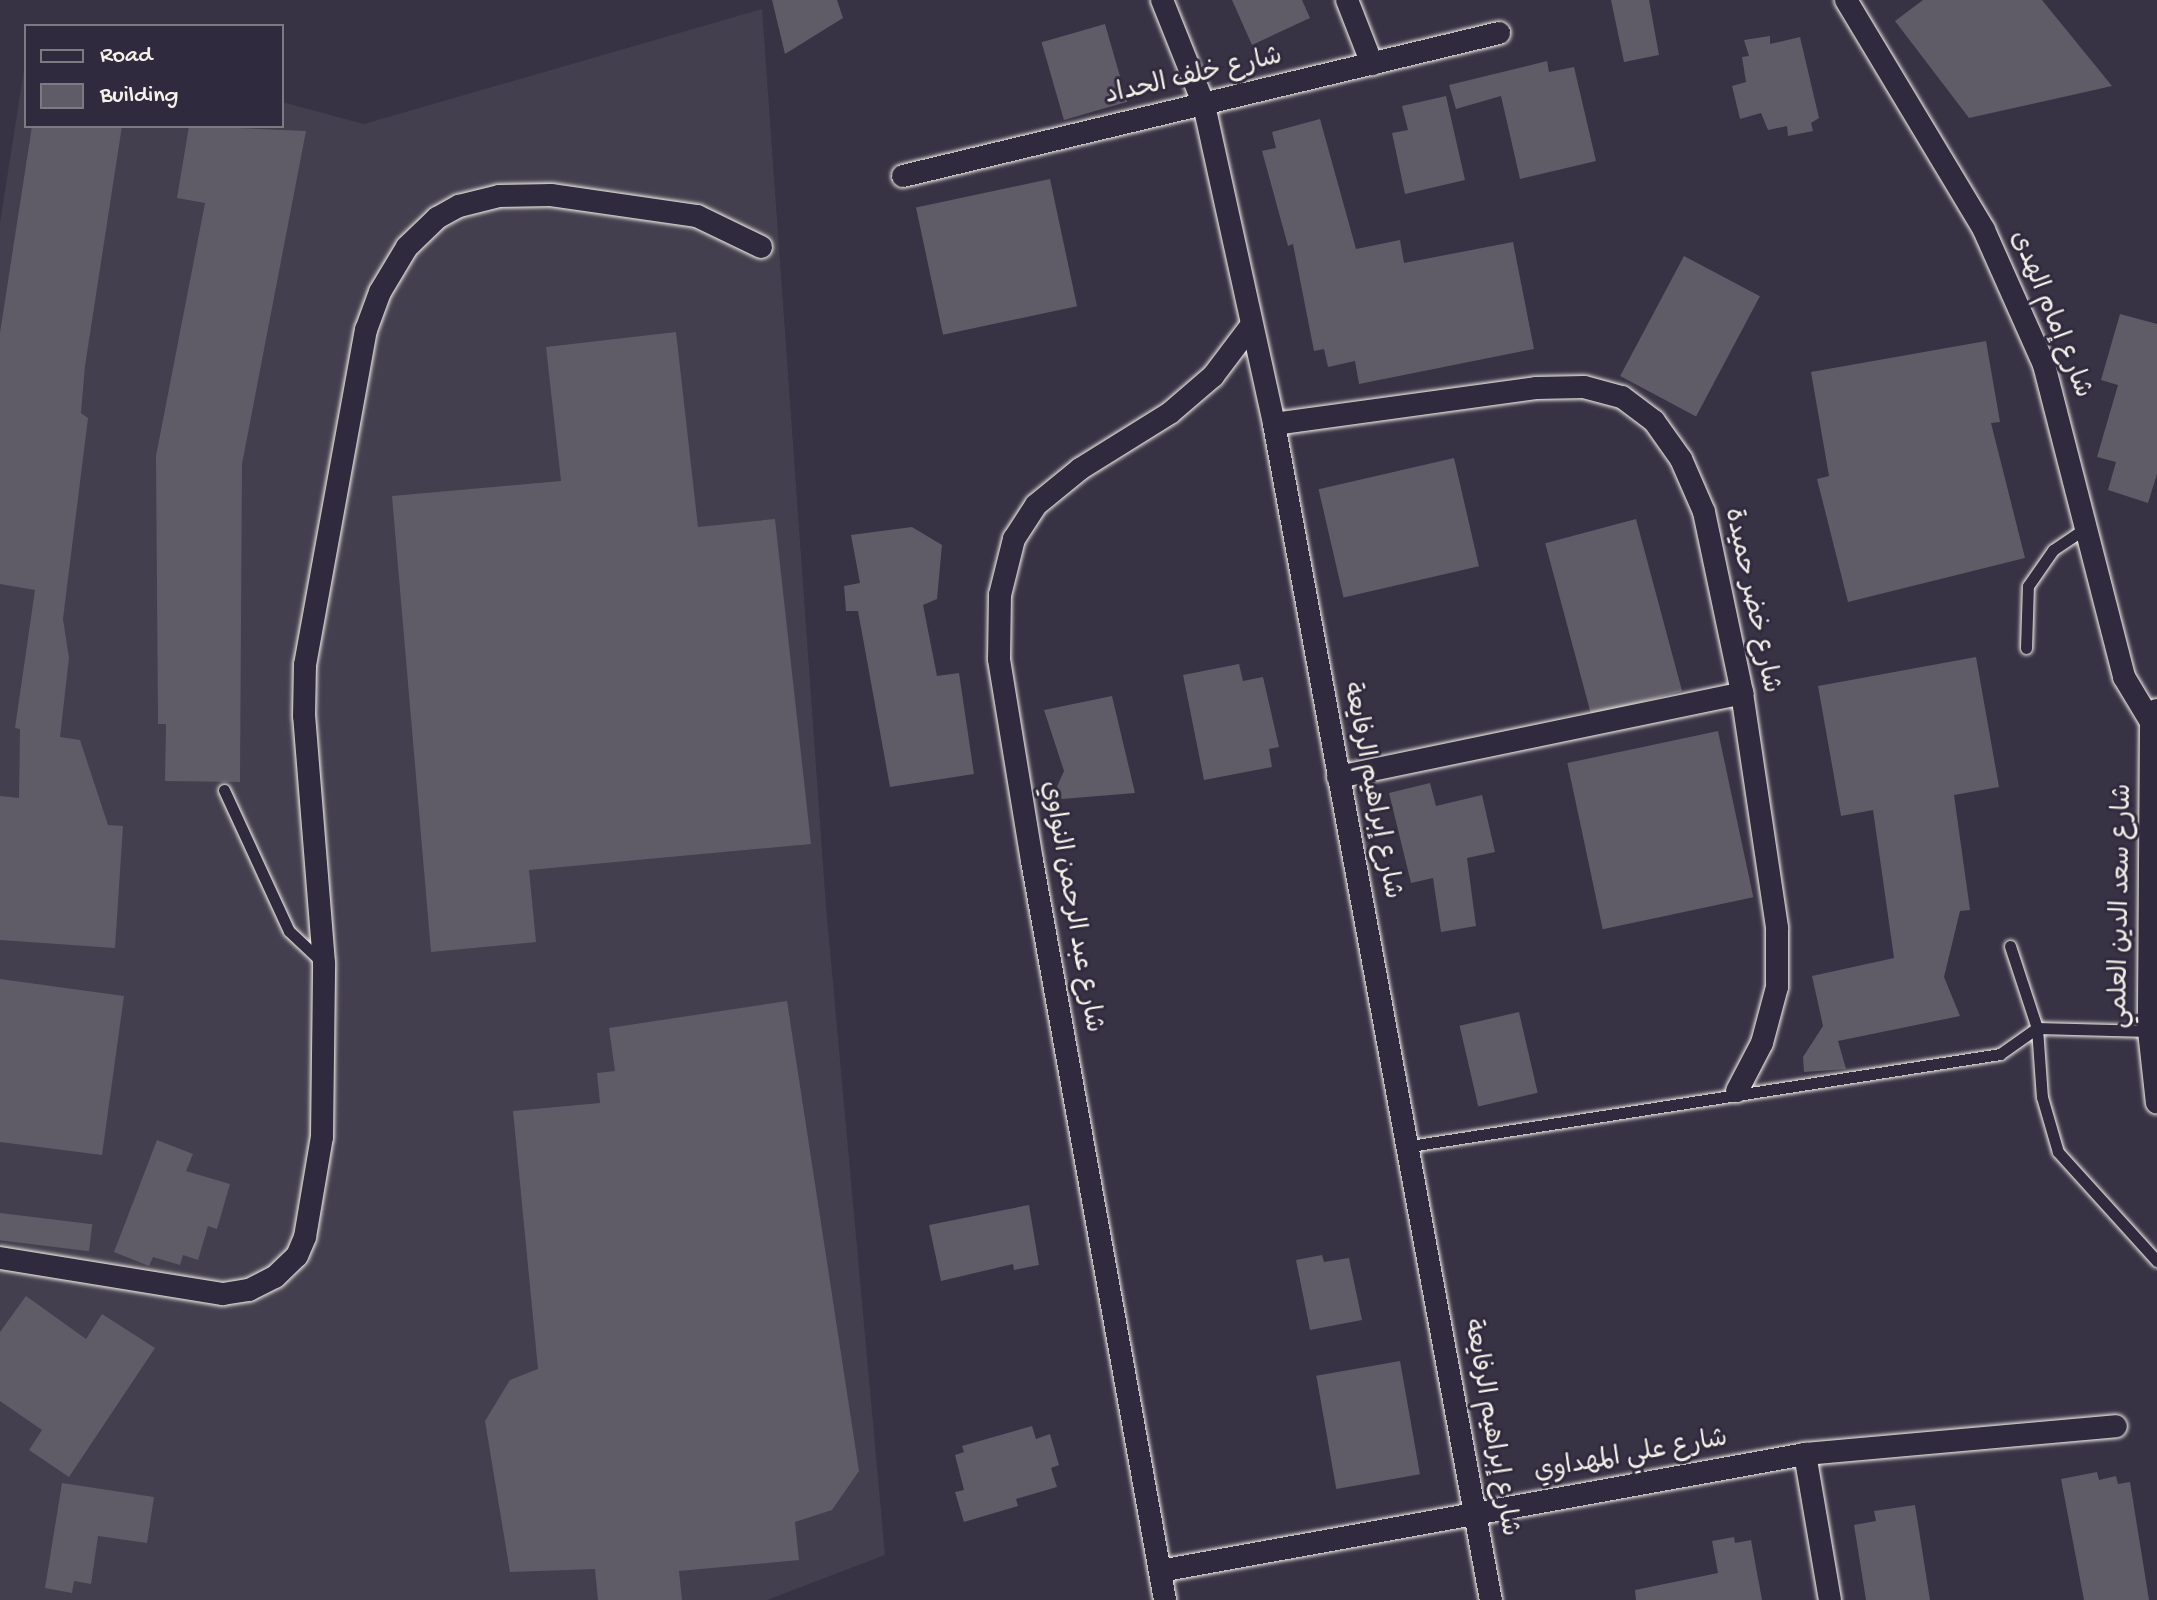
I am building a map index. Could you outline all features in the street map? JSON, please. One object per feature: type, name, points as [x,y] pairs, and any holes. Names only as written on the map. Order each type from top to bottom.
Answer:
[{"type":"street","name":"شارع إبراهيم الرفايعة","points":[[1162,0],[1204,105],[1250,327],[1274,424],[1338,777],[1410,1146],[1491,1600]]},
{"type":"street","points":[[1347,0],[1372,64]]},
{"type":"street","name":"شارع إمام الهدى","points":[[1846,0],[1984,230],[2044,365],[2124,677],[2154,716]]},
{"type":"street","name":"شارع خلف الحداد","points":[[903,176],[1499,33]]},
{"type":"street","points":[[0,1258],[223,1294],[249,1290],[275,1277],[297,1256],[315,1198],[322,1137],[324,963],[304,716],[305,665],[366,330],[380,292],[407,247],[437,218],[499,196],[551,195],[697,216],[761,247]]},
{"type":"street","name":"شارع عبد الرحمن النواوي","points":[[1165,1600],[1029,846],[999,659],[1000,595],[1014,539],[1036,505],[1080,469],[1170,413],[1213,376],[1250,327]]},
{"type":"street","name":"شارع خضر حميدة","points":[[1274,424],[1536,388],[1584,387],[1622,397],[1654,421],[1681,459],[1704,512],[1742,693],[1777,928],[1777,987],[1762,1043],[1737,1091]]},
{"type":"street","points":[[1338,777],[1742,693]]},
{"type":"street","name":"شارع سعد الدين العلمي","points":[[2154,716],[2149,1031],[2157,1103]]},
{"type":"street","name":"شارع علي المهداوي","points":[[1160,1571],[1805,1454],[2116,1426]]},
{"type":"street","points":[[1805,1454],[1830,1600]]},
{"type":"lane","points":[[2026,648],[2028,586],[2053,550],[2086,528]]},
{"type":"lane","points":[[224,790],[289,931],[324,963]]},
{"type":"lane","points":[[2010,946],[2037,1028],[2042,1097],[2058,1152],[2157,1261]]},
{"type":"lane","points":[[1410,1146],[1737,1091],[2000,1054],[2037,1028],[2149,1031]]},
{"type":"shaded area","points":[[762,9],[826,906],[885,1555],[767,1600],[0,1600],[0,223],[24,70],[24,128],[284,128],[284,103],[364,124]]},
{"type":"building","points":[[772,0],[837,0],[843,18],[785,54]]},
{"type":"building","points":[[1232,0],[1302,0],[1310,18],[1252,45]]},
{"type":"building","points":[[1611,0],[1649,0],[1659,55],[1624,62]]},
{"type":"building","points":[[1923,0],[2042,0],[2112,86],[1969,118],[1895,21]]},
{"type":"building","points":[[1105,24],[1127,102],[1064,120],[1042,42]]},
{"type":"building","points":[[1770,36],[1770,44],[1800,37],[1819,118],[1811,123],[1813,131],[1788,136],[1787,126],[1768,130],[1761,113],[1740,119],[1732,86],[1746,82],[1742,57],[1749,56],[1744,40]]},
{"type":"building","points":[[1547,61],[1549,72],[1574,67],[1596,161],[1520,179],[1501,96],[1456,109],[1449,85]]},
{"type":"building","points":[[1446,96],[1465,180],[1405,194],[1392,133],[1408,130],[1402,106]]},
{"type":"building","points":[[1320,119],[1356,249],[1400,240],[1404,263],[1513,242],[1534,349],[1359,384],[1355,361],[1328,367],[1324,349],[1314,351],[1293,244],[1288,246],[1262,151],[1276,148],[1272,132]]},
{"type":"building","points":[[32,128],[122,128],[85,366],[81,413],[88,418],[63,619],[69,658],[60,737],[80,740],[108,825],[123,826],[115,948],[0,940],[0,796],[19,798],[20,729],[15,728],[35,590],[0,584],[0,333]]},
{"type":"building","points":[[189,128],[306,131],[242,464],[240,782],[165,781],[166,724],[158,724],[156,456],[205,203],[177,198]]},
{"type":"building","points":[[1050,179],[1077,306],[943,335],[916,207]]},
{"type":"building","points":[[1684,256],[1760,296],[1696,416],[1620,376]]},
{"type":"building","points":[[2120,314],[2157,324],[2157,474],[2148,503],[2108,490],[2116,462],[2097,457],[2118,385],[2101,380]]},
{"type":"building","points":[[676,332],[698,527],[775,519],[811,844],[529,870],[536,942],[431,952],[392,496],[561,481],[546,347]]},
{"type":"building","points":[[1986,341],[2000,422],[1991,423],[2025,558],[1848,602],[1817,479],[1829,476],[1811,372]]},
{"type":"building","points":[[1454,458],[1479,566],[1344,597],[1319,489]]},
{"type":"building","points":[[1636,519],[1682,691],[1591,715],[1545,543]]},
{"type":"building","points":[[912,527],[942,545],[937,599],[923,605],[937,676],[959,673],[974,774],[890,787],[858,611],[846,611],[844,586],[860,583],[851,535]]},
{"type":"building","points":[[1976,657],[1999,787],[1954,795],[1970,910],[1960,911],[1944,977],[1960,1016],[1838,1041],[1846,1069],[1804,1072],[1803,1057],[1823,1026],[1812,976],[1894,958],[1873,810],[1841,816],[1818,686]]},
{"type":"building","points":[[1239,664],[1243,681],[1263,677],[1279,747],[1269,749],[1272,767],[1204,780],[1183,675]]},
{"type":"building","points":[[1112,696],[1135,793],[1062,799],[1056,789],[1064,771],[1044,710]]},
{"type":"building","points":[[1718,731],[1753,897],[1603,929],[1567,763]]},
{"type":"building","points":[[1430,783],[1436,806],[1482,795],[1495,852],[1467,858],[1476,926],[1441,932],[1433,878],[1411,883],[1389,793]]},
{"type":"building","points":[[0,979],[124,996],[102,1155],[0,1142]]},
{"type":"building","points":[[787,1001],[859,1471],[832,1510],[795,1522],[799,1560],[679,1571],[682,1600],[598,1600],[595,1569],[510,1572],[485,1421],[510,1380],[538,1369],[513,1111],[600,1103],[597,1073],[615,1071],[609,1028]]},
{"type":"building","points":[[1519,1012],[1538,1093],[1478,1107],[1460,1026]]},
{"type":"building","points":[[157,1140],[193,1154],[186,1171],[230,1184],[217,1229],[208,1226],[198,1260],[183,1255],[180,1265],[153,1257],[149,1266],[114,1252]]},
{"type":"building","points":[[1029,1205],[1039,1265],[1014,1270],[1013,1264],[941,1281],[929,1225]]},
{"type":"building","points":[[0,1213],[92,1224],[89,1251],[0,1240]]},
{"type":"building","points":[[1322,1255],[1324,1262],[1349,1258],[1362,1320],[1310,1330],[1296,1260]]},
{"type":"building","points":[[26,1296],[86,1339],[102,1314],[155,1348],[69,1477],[29,1450],[42,1430],[0,1401],[0,1332]]},
{"type":"building","points":[[1400,1361],[1420,1474],[1336,1489],[1316,1376]]},
{"type":"building","points":[[1032,1426],[1036,1439],[1050,1434],[1059,1465],[1051,1468],[1057,1487],[1016,1499],[1018,1506],[964,1522],[955,1492],[964,1490],[955,1455],[964,1452],[962,1446]]},
{"type":"building","points":[[2097,1472],[2099,1480],[2116,1476],[2118,1484],[2130,1482],[2149,1600],[2084,1600],[2061,1479]]},
{"type":"building","points":[[62,1483],[154,1497],[147,1543],[98,1536],[91,1584],[74,1581],[72,1593],[45,1588]]},
{"type":"building","points":[[1915,1505],[1930,1600],[1866,1600],[1854,1525],[1876,1521],[1874,1511]]},
{"type":"building","points":[[1734,1537],[1735,1543],[1751,1540],[1762,1600],[1636,1600],[1635,1590],[1718,1573],[1712,1541]]}]
